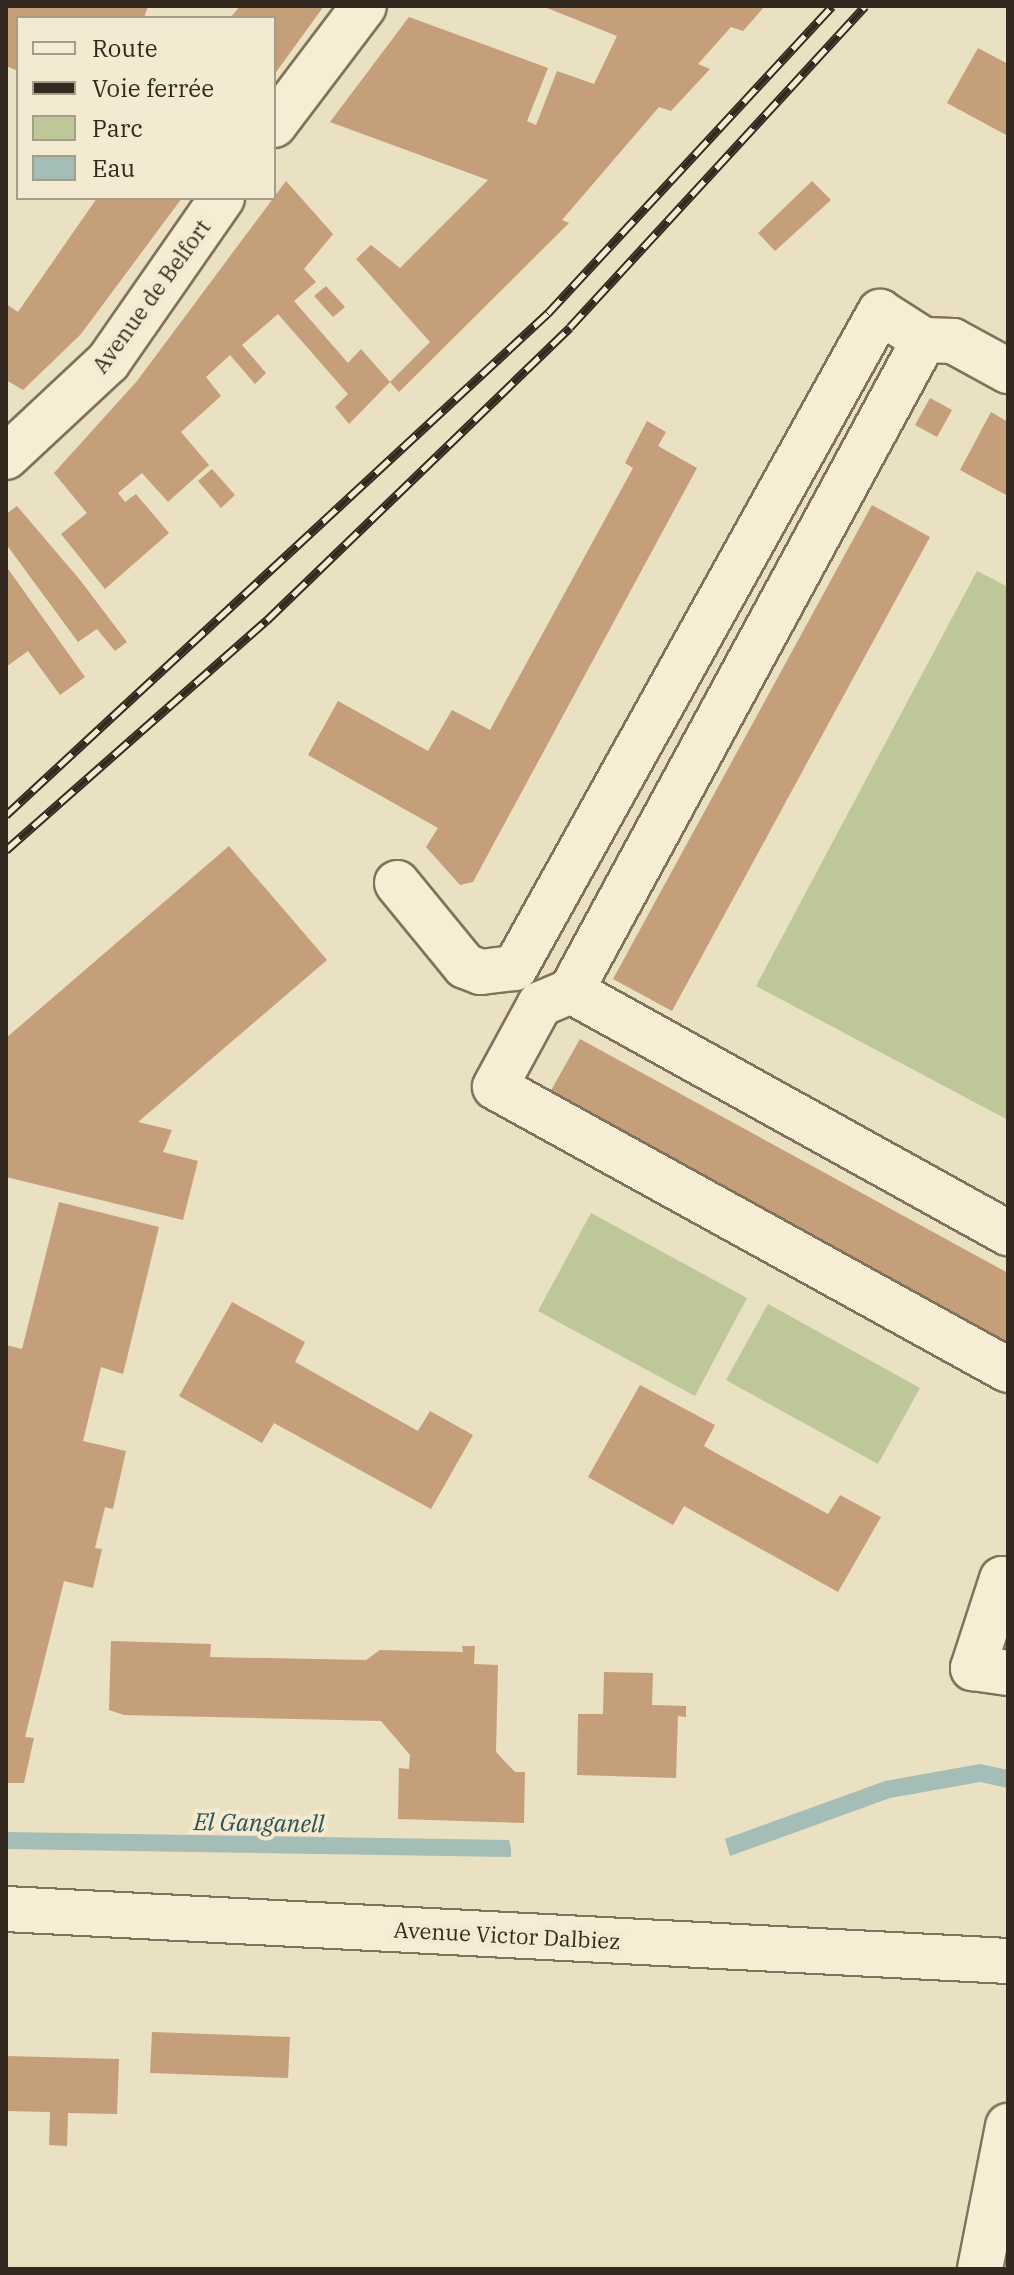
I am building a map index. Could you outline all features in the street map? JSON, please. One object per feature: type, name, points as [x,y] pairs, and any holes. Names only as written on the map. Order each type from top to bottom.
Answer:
[{"type":"street","points":[[276,122],[364,6]]},
{"type":"street","name":"Avenue de Belfort","points":[[10,449],[108,362],[221,200]]},
{"type":"street","points":[[515,968],[880,312],[924,340],[953,341],[1008,371]]},
{"type":"street","points":[[924,340],[556,998],[495,1087],[1008,1370]]},
{"type":"street","points":[[397,883],[465,966],[481,972],[515,968],[556,998],[1008,1233]]},
{"type":"street","points":[[1008,1581],[1002,1579],[973,1668],[1008,1673]]},
{"type":"street","name":"Avenue Victor Dalbiez","points":[[6,1909],[1008,1961]]},
{"type":"street","points":[[980,2269],[1008,2126]]},
{"type":"green space","points":[[977,571],[1008,587],[1008,1120],[756,986]]},
{"type":"green space","points":[[591,1213],[747,1298],[695,1396],[538,1311]]},
{"type":"green space","points":[[768,1304],[920,1388],[878,1464],[726,1380]]},
{"type":"water","points":[[980,1764],[1008,1770],[1008,1788],[980,1782],[890,1798],[730,1856],[725,1839],[885,1781]]},
{"type":"water","points":[[6,1832],[509,1840],[511,1857],[6,1849]]},
{"type":"building","points":[[6,6],[148,6],[145,16],[16,16],[16,70],[6,66]]},
{"type":"building","points":[[240,6],[324,6],[276,72],[276,16],[232,16]]},
{"type":"building","points":[[542,6],[765,6],[743,31],[731,27],[698,64],[710,69],[671,111],[659,107],[562,220],[569,223],[399,392],[390,382],[430,342],[356,259],[371,245],[400,268],[488,180],[330,122],[409,17],[548,68],[527,121],[536,125],[557,71],[594,84],[617,36]]},
{"type":"building","points":[[978,48],[1008,64],[1008,136],[947,103]]},
{"type":"building","points":[[286,181],[333,234],[304,269],[316,282],[294,301],[348,363],[361,349],[390,382],[349,424],[335,407],[348,394],[278,314],[242,345],[266,373],[255,384],[230,355],[206,377],[221,396],[181,432],[209,465],[168,502],[142,473],[118,493],[125,502],[136,494],[169,533],[105,589],[61,534],[87,513],[54,473],[137,381],[272,200],[276,200],[276,194]]},
{"type":"building","points":[[812,181],[831,200],[775,251],[758,233]]},
{"type":"building","points":[[96,200],[181,200],[81,334],[23,390],[6,380],[6,304],[18,312]]},
{"type":"building","points":[[326,286],[345,307],[333,317],[314,296]]},
{"type":"building","points":[[930,398],[952,410],[937,437],[915,425]]},
{"type":"building","points":[[991,412],[1008,422],[1008,496],[960,470]]},
{"type":"building","points":[[647,421],[666,432],[658,446],[697,468],[473,882],[460,885],[426,847],[438,828],[308,755],[338,701],[428,751],[452,710],[490,730],[633,468],[625,463]]},
{"type":"building","points":[[212,469],[235,495],[221,508],[198,481]]},
{"type":"building","points":[[872,505],[930,537],[672,1011],[613,979]]},
{"type":"building","points":[[17,506],[80,580],[127,642],[115,651],[97,629],[78,642],[6,544],[6,514]]},
{"type":"building","points":[[6,566],[85,677],[60,695],[28,651],[6,667]]},
{"type":"building","points":[[229,846],[327,960],[138,1122],[172,1130],[163,1152],[198,1161],[183,1220],[6,1177],[6,1038]]},
{"type":"building","points":[[580,1039],[1008,1273],[1008,1344],[549,1094]]},
{"type":"building","points":[[59,1202],[159,1227],[123,1374],[101,1367],[83,1441],[126,1451],[113,1509],[105,1507],[95,1548],[102,1549],[93,1588],[64,1581],[25,1737],[34,1738],[24,1783],[6,1783],[6,1345],[22,1349]]},
{"type":"building","points":[[232,1302],[305,1342],[295,1362],[418,1431],[430,1411],[473,1435],[431,1509],[274,1423],[262,1443],[179,1396]]},
{"type":"building","points":[[640,1385],[715,1425],[704,1446],[714,1452],[828,1514],[840,1495],[881,1517],[838,1592],[684,1506],[673,1525],[588,1477]]},
{"type":"building","points":[[111,1641],[211,1644],[210,1657],[366,1660],[380,1650],[463,1652],[462,1646],[475,1646],[474,1664],[498,1665],[496,1752],[515,1772],[525,1772],[524,1823],[398,1819],[399,1768],[409,1769],[410,1755],[381,1721],[124,1715],[109,1710]]},
{"type":"building","points":[[604,1672],[653,1673],[652,1705],[686,1706],[686,1717],[678,1716],[676,1778],[577,1775],[578,1714],[603,1714]]},
{"type":"building","points":[[152,2032],[290,2037],[288,2078],[150,2073]]},
{"type":"building","points":[[6,2056],[119,2059],[117,2114],[68,2113],[67,2146],[49,2145],[50,2112],[6,2111]]},
{"type":"railway","points":[[6,815],[548,313],[832,6]]},
{"type":"railway","points":[[6,850],[267,620],[570,327],[865,6]]},
{"type":"water label","name":"El Ganganell","points":[[259,1823]]}]
